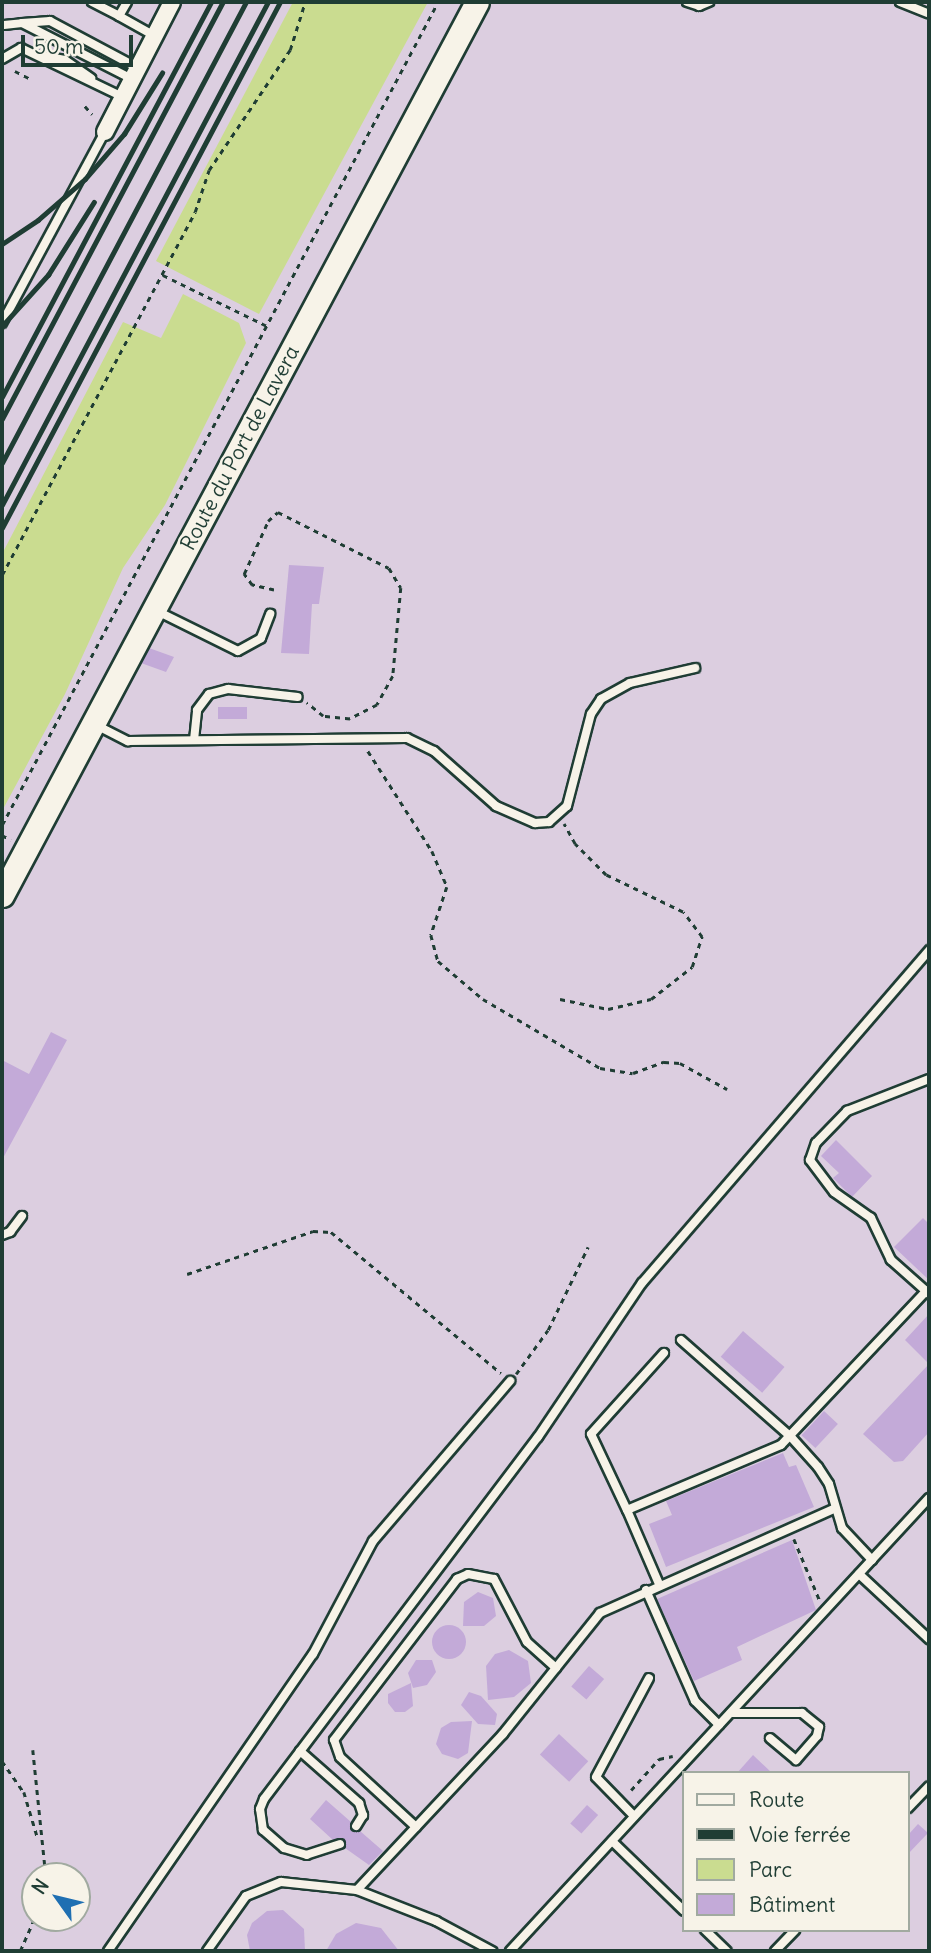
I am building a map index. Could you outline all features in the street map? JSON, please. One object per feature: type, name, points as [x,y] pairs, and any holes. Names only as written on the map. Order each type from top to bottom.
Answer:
[{"type":"street","points":[[104,132],[172,2]]},
{"type":"street","name":"Route du Port de Lavera","points":[[2,895],[477,2]]},
{"type":"lane","points":[[92,2],[155,36]]},
{"type":"lane","points":[[119,16],[127,2]]},
{"type":"lane","points":[[687,2],[699,6],[709,2]]},
{"type":"lane","points":[[900,2],[913,4],[929,14]]},
{"type":"lane","points":[[2,26],[50,21],[135,73]]},
{"type":"lane","points":[[2,59],[15,48],[43,56],[123,97]]},
{"type":"lane","points":[[2,323],[104,132]]},
{"type":"lane","points":[[154,610],[237,651],[261,638],[270,614]]},
{"type":"lane","points":[[93,723],[128,741],[363,738],[419,742],[496,806],[534,823],[558,816],[567,806],[591,714],[601,699],[630,683],[695,668]]},
{"type":"lane","points":[[194,740],[197,710],[209,694],[228,689],[298,697]]},
{"type":"lane","points":[[340,1844],[307,1855],[284,1848],[262,1830],[260,1809],[264,1799],[538,1437],[642,1283],[929,950]]},
{"type":"lane","points":[[627,1510],[791,1437],[928,1292],[891,1260],[871,1218],[828,1187],[810,1160],[816,1143],[847,1111],[929,1079]]},
{"type":"lane","points":[[2,1235],[10,1232],[22,1216]]},
{"type":"lane","points":[[681,1340],[791,1437],[824,1475],[842,1528],[872,1560]]},
{"type":"lane","points":[[659,1584],[591,1434],[664,1353]]},
{"type":"lane","points":[[108,1951],[313,1654],[373,1541],[510,1381]]},
{"type":"lane","points":[[510,1951],[929,1498]]},
{"type":"lane","points":[[357,1890],[503,1734],[600,1613],[659,1584],[834,1509]]},
{"type":"lane","points":[[416,1827],[340,1757],[334,1740],[457,1579],[468,1574],[494,1579],[527,1642],[556,1668]]},
{"type":"lane","points":[[859,1574],[929,1639]]},
{"type":"lane","points":[[646,1590],[695,1701],[719,1725]]},
{"type":"lane","points":[[634,1816],[596,1777],[649,1678]]},
{"type":"lane","points":[[730,1713],[802,1713],[819,1727],[817,1736],[796,1760],[770,1738]]},
{"type":"lane","points":[[300,1751],[359,1803],[363,1815],[356,1826]]},
{"type":"lane","points":[[910,1806],[929,1786]]},
{"type":"lane","points":[[612,1841],[682,1909]]},
{"type":"lane","points":[[207,1951],[235,1908],[258,1888],[281,1882],[357,1890],[436,1921],[492,1951]]},
{"type":"lane","points":[[707,1932],[727,1951]]},
{"type":"lane","points":[[775,1951],[792,1932]]},
{"type":"path","points":[[2,575],[163,275],[195,212],[215,160],[290,50],[305,2]]},
{"type":"path","points":[[2,825],[438,2]]},
{"type":"path","points":[[15,71],[29,78]]},
{"type":"path","points":[[85,106],[92,114]]},
{"type":"path","points":[[163,275],[267,326]]},
{"type":"path","points":[[274,590],[252,585],[244,574],[268,520],[278,512],[389,568],[401,589],[393,676],[377,705],[350,719],[323,716],[298,697]]},
{"type":"path","points":[[363,738],[380,774],[432,851],[447,887],[430,935],[438,961],[483,999],[600,1068],[633,1073],[664,1062],[680,1063],[727,1089]]},
{"type":"path","points":[[558,816],[590,862],[632,889],[683,912],[702,937],[692,967],[651,999],[608,1009],[560,999]]},
{"type":"path","points":[[187,1274],[313,1231],[331,1232],[510,1381],[548,1330],[588,1247]]},
{"type":"path","points":[[793,1536],[820,1609]]},
{"type":"path","points":[[33,1750],[44,1862]]},
{"type":"path","points":[[631,1790],[659,1759],[674,1756]]},
{"type":"path","points":[[2,1761],[24,1792],[33,1831],[40,1841]]},
{"type":"path","points":[[20,1951],[29,1932]]},
{"type":"shaded area","points":[[2,2],[929,2],[929,1951],[2,1951]]},
{"type":"green space","points":[[293,2],[428,2],[259,314],[156,261]]},
{"type":"green space","points":[[183,294],[239,323],[246,343],[165,505],[123,568],[65,694],[2,811],[2,554],[123,322],[161,338]]},
{"type":"building","points":[[289,565],[324,567],[319,604],[312,604],[309,654],[281,653]]},
{"type":"building","points":[[149,648],[174,657],[166,672],[141,663]]},
{"type":"building","points":[[218,707],[247,707],[247,719],[218,719]]},
{"type":"building","points":[[51,1032],[67,1040],[2,1160],[2,1060],[29,1074]]},
{"type":"building","points":[[836,1140],[872,1176],[852,1197],[833,1178],[839,1173],[821,1156]]},
{"type":"building","points":[[923,1218],[929,1224],[929,1280],[894,1247]]},
{"type":"building","points":[[929,1314],[929,1364],[905,1340]]},
{"type":"building","points":[[743,1331],[785,1367],[762,1393],[721,1357]]},
{"type":"building","points":[[929,1364],[929,1432],[903,1461],[894,1462],[863,1434]]},
{"type":"building","points":[[824,1411],[838,1424],[815,1448],[801,1435]]},
{"type":"building","points":[[783,1453],[789,1467],[796,1465],[814,1507],[666,1567],[649,1524],[672,1515],[666,1501]]},
{"type":"building","points":[[792,1540],[816,1610],[737,1647],[742,1660],[694,1681],[657,1599]]},
{"type":"building","points":[[478,1592],[493,1598],[496,1616],[484,1626],[463,1626],[464,1602]]},
{"type":"building","points":[[449,1625],[461,1630],[466,1642],[461,1654],[449,1659],[437,1654],[432,1642],[437,1630]]},
{"type":"building","points":[[509,1650],[528,1661],[531,1683],[514,1697],[488,1700],[486,1666],[495,1654]]},
{"type":"building","points":[[416,1660],[432,1660],[436,1672],[427,1685],[413,1688],[408,1673]]},
{"type":"building","points":[[589,1666],[604,1679],[586,1699],[571,1686]]},
{"type":"building","points":[[411,1683],[413,1706],[405,1712],[395,1712],[388,1703],[388,1694]]},
{"type":"building","points":[[469,1692],[481,1696],[497,1714],[495,1725],[478,1724],[461,1705]]},
{"type":"building","points":[[472,1721],[468,1753],[458,1759],[442,1754],[436,1744],[441,1728],[451,1722]]},
{"type":"building","points":[[559,1734],[588,1761],[569,1782],[540,1754]]},
{"type":"building","points":[[753,1755],[770,1771],[739,1771]]},
{"type":"building","points":[[326,1800],[351,1822],[352,1831],[360,1831],[383,1851],[369,1865],[345,1848],[344,1839],[333,1840],[310,1819]]},
{"type":"building","points":[[587,1805],[598,1815],[581,1834],[570,1824]]},
{"type":"building","points":[[918,1824],[928,1833],[910,1852],[910,1833]]},
{"type":"building","points":[[283,1910],[304,1929],[305,1951],[250,1951],[247,1935],[252,1923],[267,1911]]},
{"type":"building","points":[[356,1923],[381,1928],[399,1951],[326,1951],[336,1934]]},
{"type":"railway","points":[[2,397],[211,2]]},
{"type":"railway","points":[[2,419],[223,2]]},
{"type":"railway","points":[[2,463],[246,2]]},
{"type":"railway","points":[[2,505],[268,2]]},
{"type":"railway","points":[[2,528],[280,2]]},
{"type":"railway","points":[[2,244],[38,220],[85,179],[124,134],[162,73]]},
{"type":"railway","points":[[2,326],[48,275],[94,202]]}]
